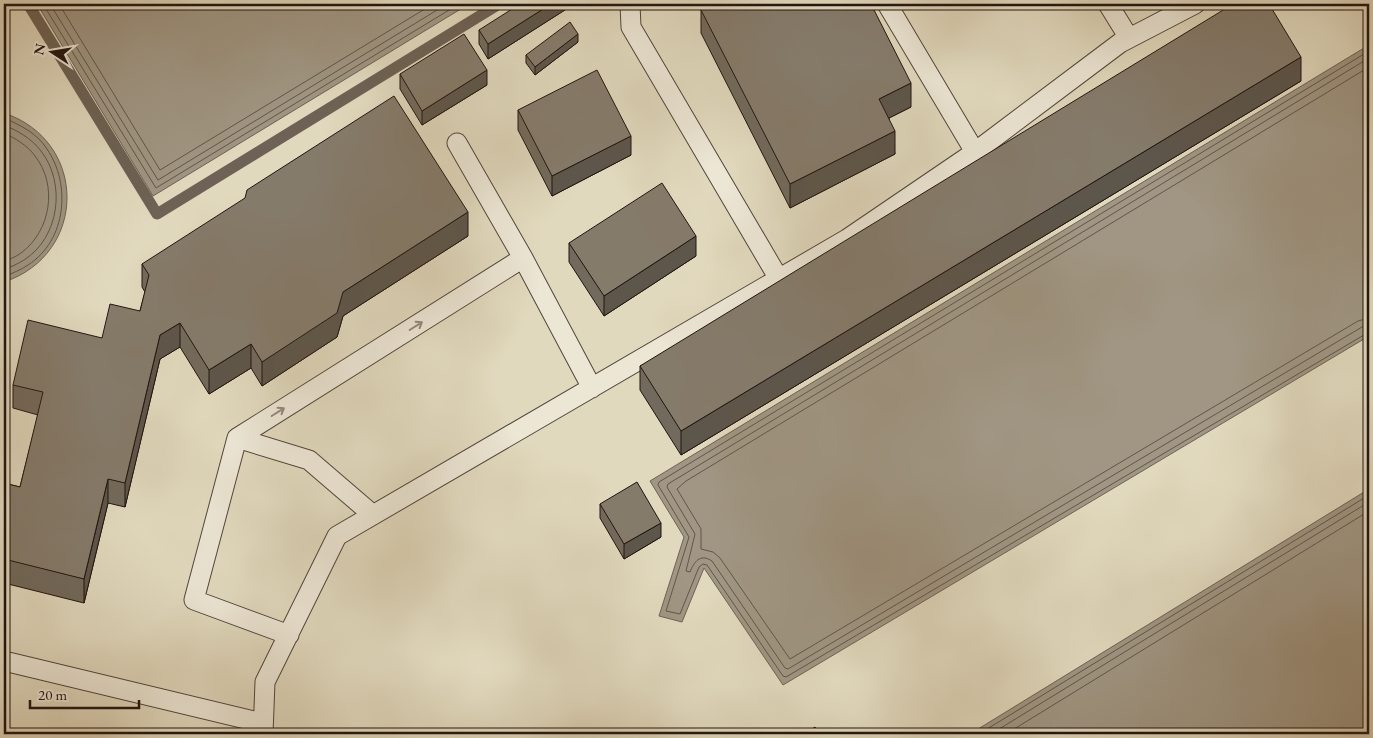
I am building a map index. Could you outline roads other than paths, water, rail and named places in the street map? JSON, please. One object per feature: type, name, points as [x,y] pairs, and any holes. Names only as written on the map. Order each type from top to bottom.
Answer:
[{"type":"lane","points":[[630,4],[631,26],[779,280]]},
{"type":"lane","points":[[887,4],[975,152]]},
{"type":"lane","points":[[1108,4],[1129,38]]},
{"type":"lane","points":[[4,661],[263,729],[266,682],[337,536],[848,239],[975,152],[1120,43],[1195,4]]},
{"type":"lane","points":[[457,143],[592,388]]},
{"type":"lane","points":[[288,635],[194,600],[237,438],[522,258]]},
{"type":"lane","points":[[237,438],[309,460],[374,515]]},
{"type":"water","points":[[37,4],[469,4],[153,196]]},
{"type":"water","points":[[1369,45],[1369,336],[783,685],[704,568],[682,622],[659,616],[684,537],[650,481]]},
{"type":"water","points":[[4,113],[32,127],[51,147],[63,171],[67,197],[63,224],[51,248],[32,268],[4,282]]},
{"type":"water","points":[[1369,489],[1369,734],[970,734]]},
{"type":"waterway","points":[[28,4],[157,214],[499,4]]}]
